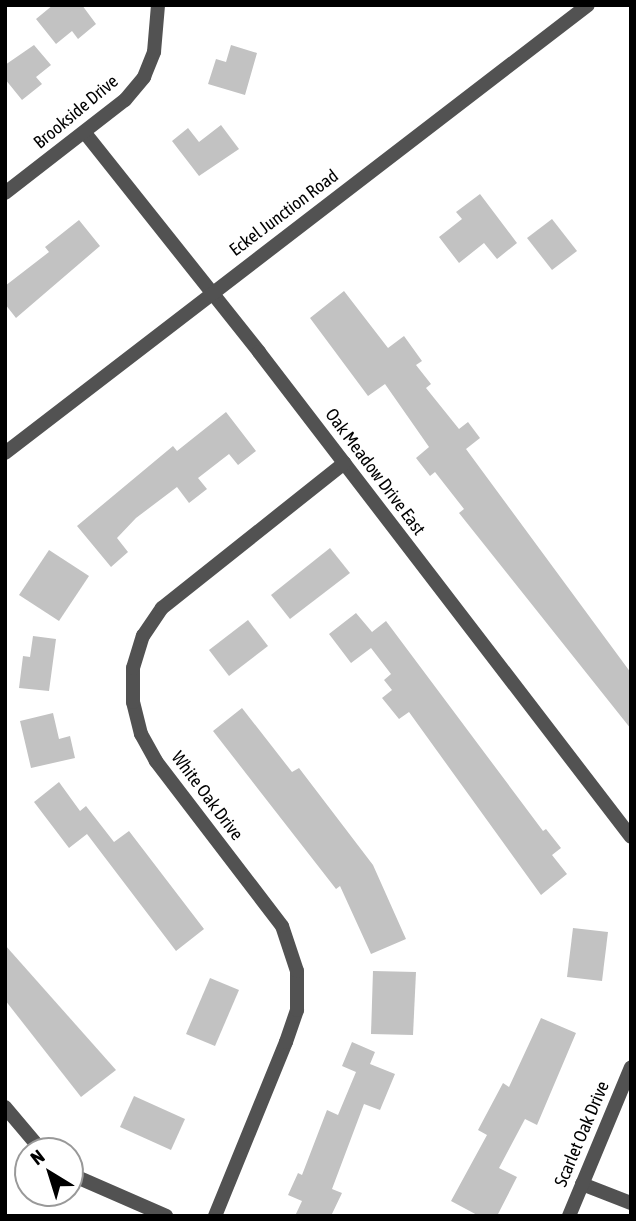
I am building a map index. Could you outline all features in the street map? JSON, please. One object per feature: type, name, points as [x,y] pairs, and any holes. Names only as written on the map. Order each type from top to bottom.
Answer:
[{"type":"street","name":"Eckel Junction Road","points":[[5,453],[211,292],[588,5]]},
{"type":"street","name":"Brookside Drive","points":[[5,193],[125,100],[144,77],[154,52],[158,6]]},
{"type":"street","name":"Oak Meadow Drive East","points":[[85,133],[344,463],[631,837]]},
{"type":"street","name":"White Oak Drive","points":[[215,1216],[297,1010],[297,971],[282,926],[141,734],[132,702],[133,668],[143,636],[162,608],[344,463]]},
{"type":"street","name":"Scarlet Oak Drive","points":[[569,1216],[631,1067]]},
{"type":"street","points":[[5,1107],[30,1137]]},
{"type":"street","points":[[84,1180],[166,1216]]},
{"type":"street","points":[[582,1184],[631,1203]]},
{"type":"building","points":[[53,5],[82,5],[96,24],[78,39],[72,31],[56,44],[36,19]]},
{"type":"building","points":[[34,45],[51,65],[36,77],[42,84],[22,100],[5,79],[5,65]]},
{"type":"building","points":[[231,45],[257,53],[245,95],[208,84],[216,59],[226,62]]},
{"type":"building","points":[[221,125],[239,149],[199,176],[172,141],[188,128],[199,142]]},
{"type":"building","points":[[480,194],[517,243],[497,259],[484,243],[459,263],[439,237],[462,219],[456,212]]},
{"type":"building","points":[[552,219],[577,251],[552,270],[527,238]]},
{"type":"building","points":[[79,220],[100,246],[16,318],[5,304],[5,286],[49,252],[45,247]]},
{"type":"building","points":[[344,291],[388,348],[404,336],[422,361],[416,365],[431,384],[426,388],[459,429],[468,422],[480,438],[466,449],[631,673],[631,729],[459,513],[464,509],[435,472],[430,476],[416,458],[429,447],[385,384],[368,396],[310,318]]},
{"type":"building","points":[[226,412],[256,451],[238,465],[229,454],[198,478],[207,489],[189,503],[177,487],[136,518],[117,538],[128,552],[111,567],[77,526],[173,446],[177,451]]},
{"type":"building","points":[[330,548],[350,573],[290,619],[271,595]]},
{"type":"building","points":[[49,550],[89,576],[59,621],[19,595]]},
{"type":"building","points":[[356,613],[372,632],[386,621],[543,831],[546,829],[561,848],[552,855],[567,874],[541,895],[409,712],[399,719],[382,698],[392,690],[384,680],[391,674],[371,648],[351,663],[329,634]]},
{"type":"building","points":[[248,620],[268,646],[229,676],[209,650]]},
{"type":"building","points":[[33,636],[56,639],[49,691],[19,688],[23,656],[30,657]]},
{"type":"building","points":[[242,708],[292,772],[299,768],[373,865],[406,939],[371,954],[340,886],[336,889],[213,731]]},
{"type":"building","points":[[53,713],[59,739],[70,736],[75,758],[31,768],[20,721]]},
{"type":"building","points":[[59,782],[80,811],[86,806],[114,842],[129,831],[204,929],[176,951],[87,834],[69,848],[34,802]]},
{"type":"building","points":[[573,928],[608,932],[602,981],[567,977]]},
{"type":"building","points":[[5,945],[116,1070],[81,1097],[5,1000]]},
{"type":"building","points":[[373,971],[416,972],[413,1035],[371,1034]]},
{"type":"building","points":[[210,978],[239,990],[215,1046],[186,1034]]},
{"type":"building","points":[[541,1018],[576,1033],[537,1125],[525,1119],[499,1168],[517,1177],[497,1216],[479,1216],[451,1201],[487,1135],[478,1130],[503,1083],[509,1087]]},
{"type":"building","points":[[352,1042],[375,1052],[370,1064],[395,1074],[380,1110],[364,1104],[332,1189],[342,1193],[331,1216],[295,1216],[302,1201],[288,1195],[298,1173],[302,1175],[327,1110],[338,1115],[356,1072],[342,1066]]},
{"type":"building","points":[[134,1096],[185,1119],[171,1150],[120,1127]]}]
